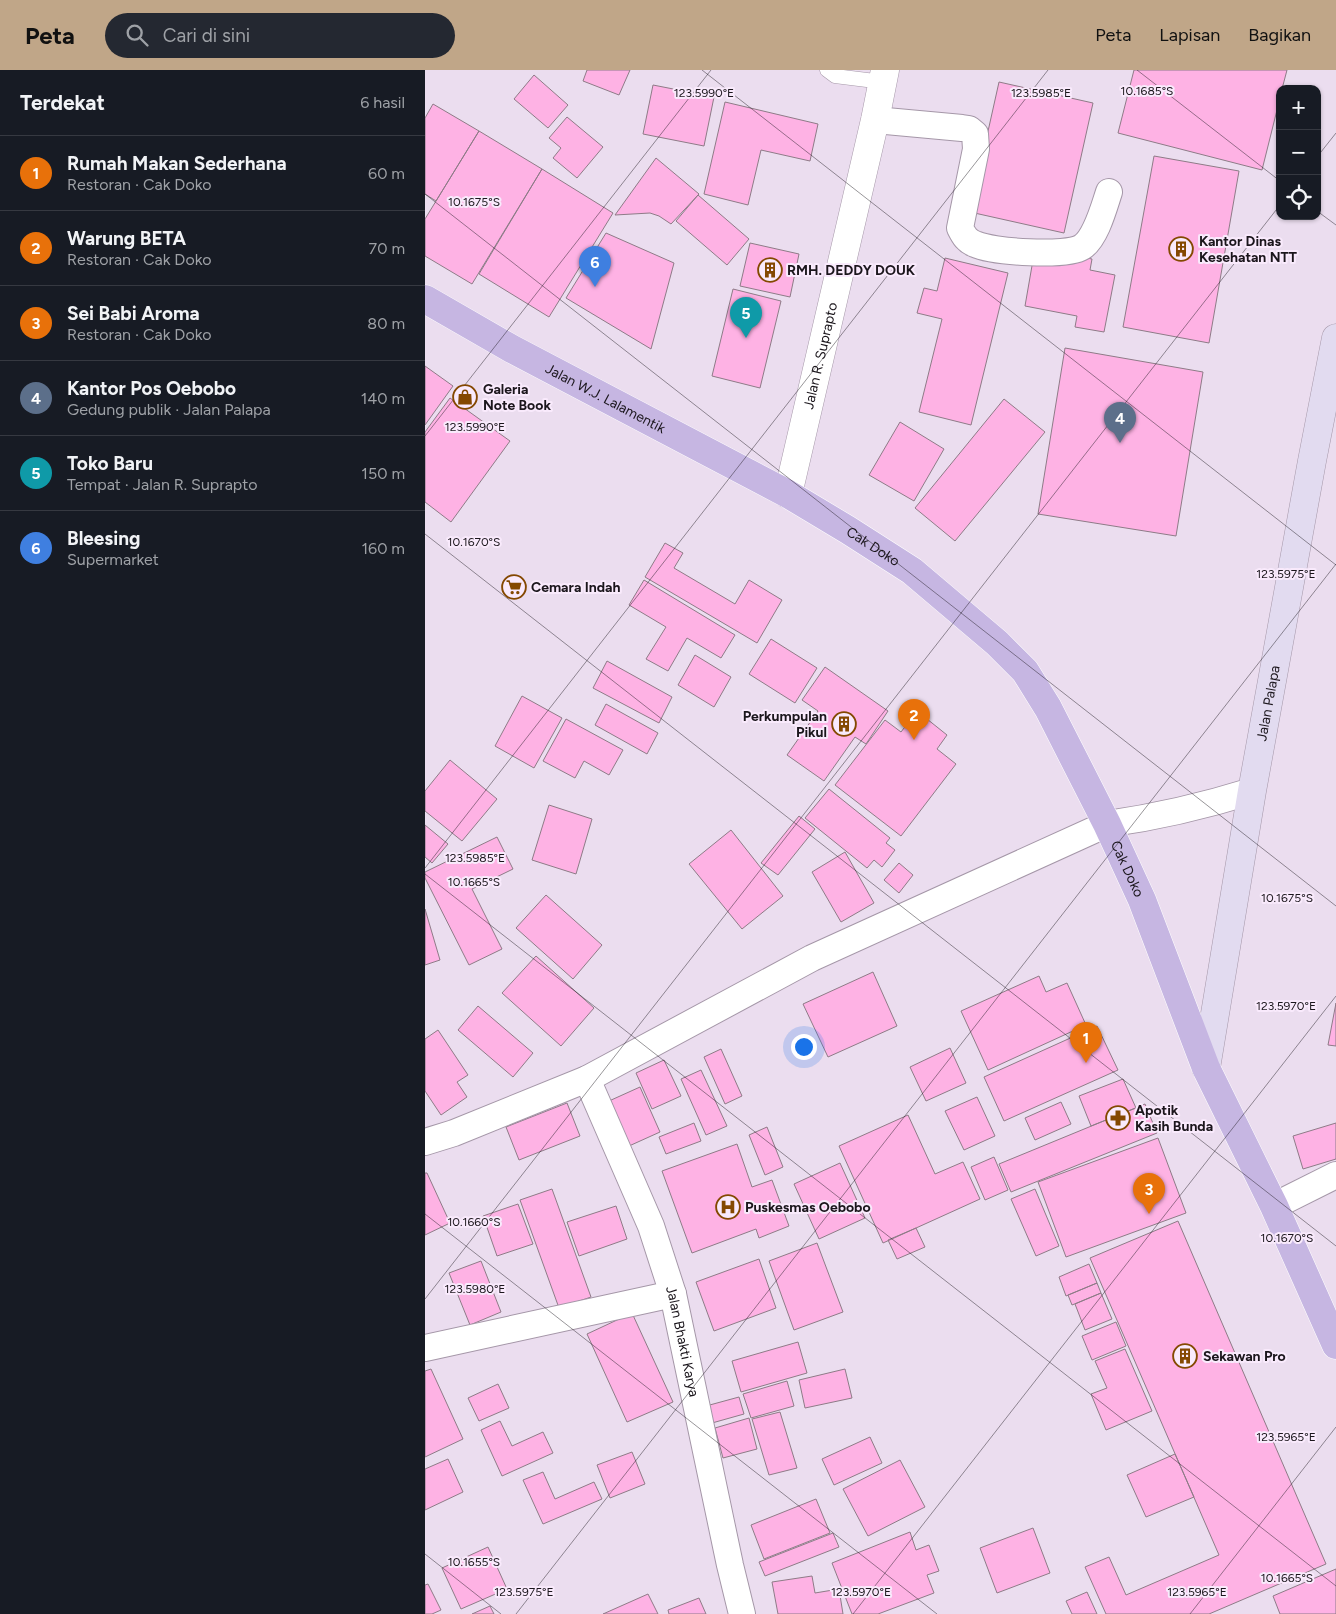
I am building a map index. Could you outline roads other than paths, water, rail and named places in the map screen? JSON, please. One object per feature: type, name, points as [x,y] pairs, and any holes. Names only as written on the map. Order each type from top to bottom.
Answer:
[{"type":"main road","name":"Jalan W.J. Lalamentik","points":[[425,299],[513,348],[788,494]]},
{"type":"main road","name":"Jalan Palapa","points":[[1206,1068],[1252,791],[1312,461],[1335,351]]},
{"type":"main road","name":"Cak Doko","points":[[788,494],[912,571],[990,637],[1025,672],[1048,708],[1107,824],[1142,900],[1206,1068],[1274,1206],[1336,1346]]},
{"type":"street","name":"Jalan R. Suprapto","points":[[788,494],[884,76]]},
{"type":"street","points":[[875,120],[963,128],[969,129],[975,134],[976,149],[960,228],[966,239],[976,245],[993,250],[1060,253],[1081,248],[1092,235],[1102,215],[1109,192]]},
{"type":"street","points":[[425,1142],[454,1133],[587,1079],[812,958],[1107,824],[1154,817],[1207,805],[1252,791]]},
{"type":"street","name":"Jalan Bhakti Karya","points":[[587,1079],[651,1226],[673,1294],[742,1614]]},
{"type":"street","points":[[1274,1206],[1336,1175]]},
{"type":"street","points":[[425,1348],[673,1294]]},
{"type":"lane","points":[[827,70],[835,76],[884,76]]},
{"type":"place","name":"Kantor Dinas Kesehatan NTT","points":[[1181,249]]},
{"type":"place","name":"RMH. DEDDY DOUK","points":[[770,270]]},
{"type":"place","name":"Bleesing","points":[[595,287]]},
{"type":"place","name":"Toko Baru","points":[[746,338]]},
{"type":"place","name":"Galeria Note Book","points":[[465,397]]},
{"type":"place","name":"Kantor Pos Oebobo","points":[[1120,443]]},
{"type":"place","name":"Cemara Indah","points":[[514,587]]},
{"type":"place","name":"Perkumpulan Pikul","points":[[844,724]]},
{"type":"place","name":"Warung BETA","points":[[914,740]]},
{"type":"place","name":"Rumah Makan Sederhana","points":[[1086,1063]]},
{"type":"place","name":"Apotik Kasih Bunda","points":[[1118,1118]]},
{"type":"place","name":"Puskesmas Oebobo","points":[[728,1207]]},
{"type":"place","name":"Sei Babi Aroma","points":[[1149,1214]]},
{"type":"place","name":"Sekawan Pro","points":[[1185,1356]]}]
